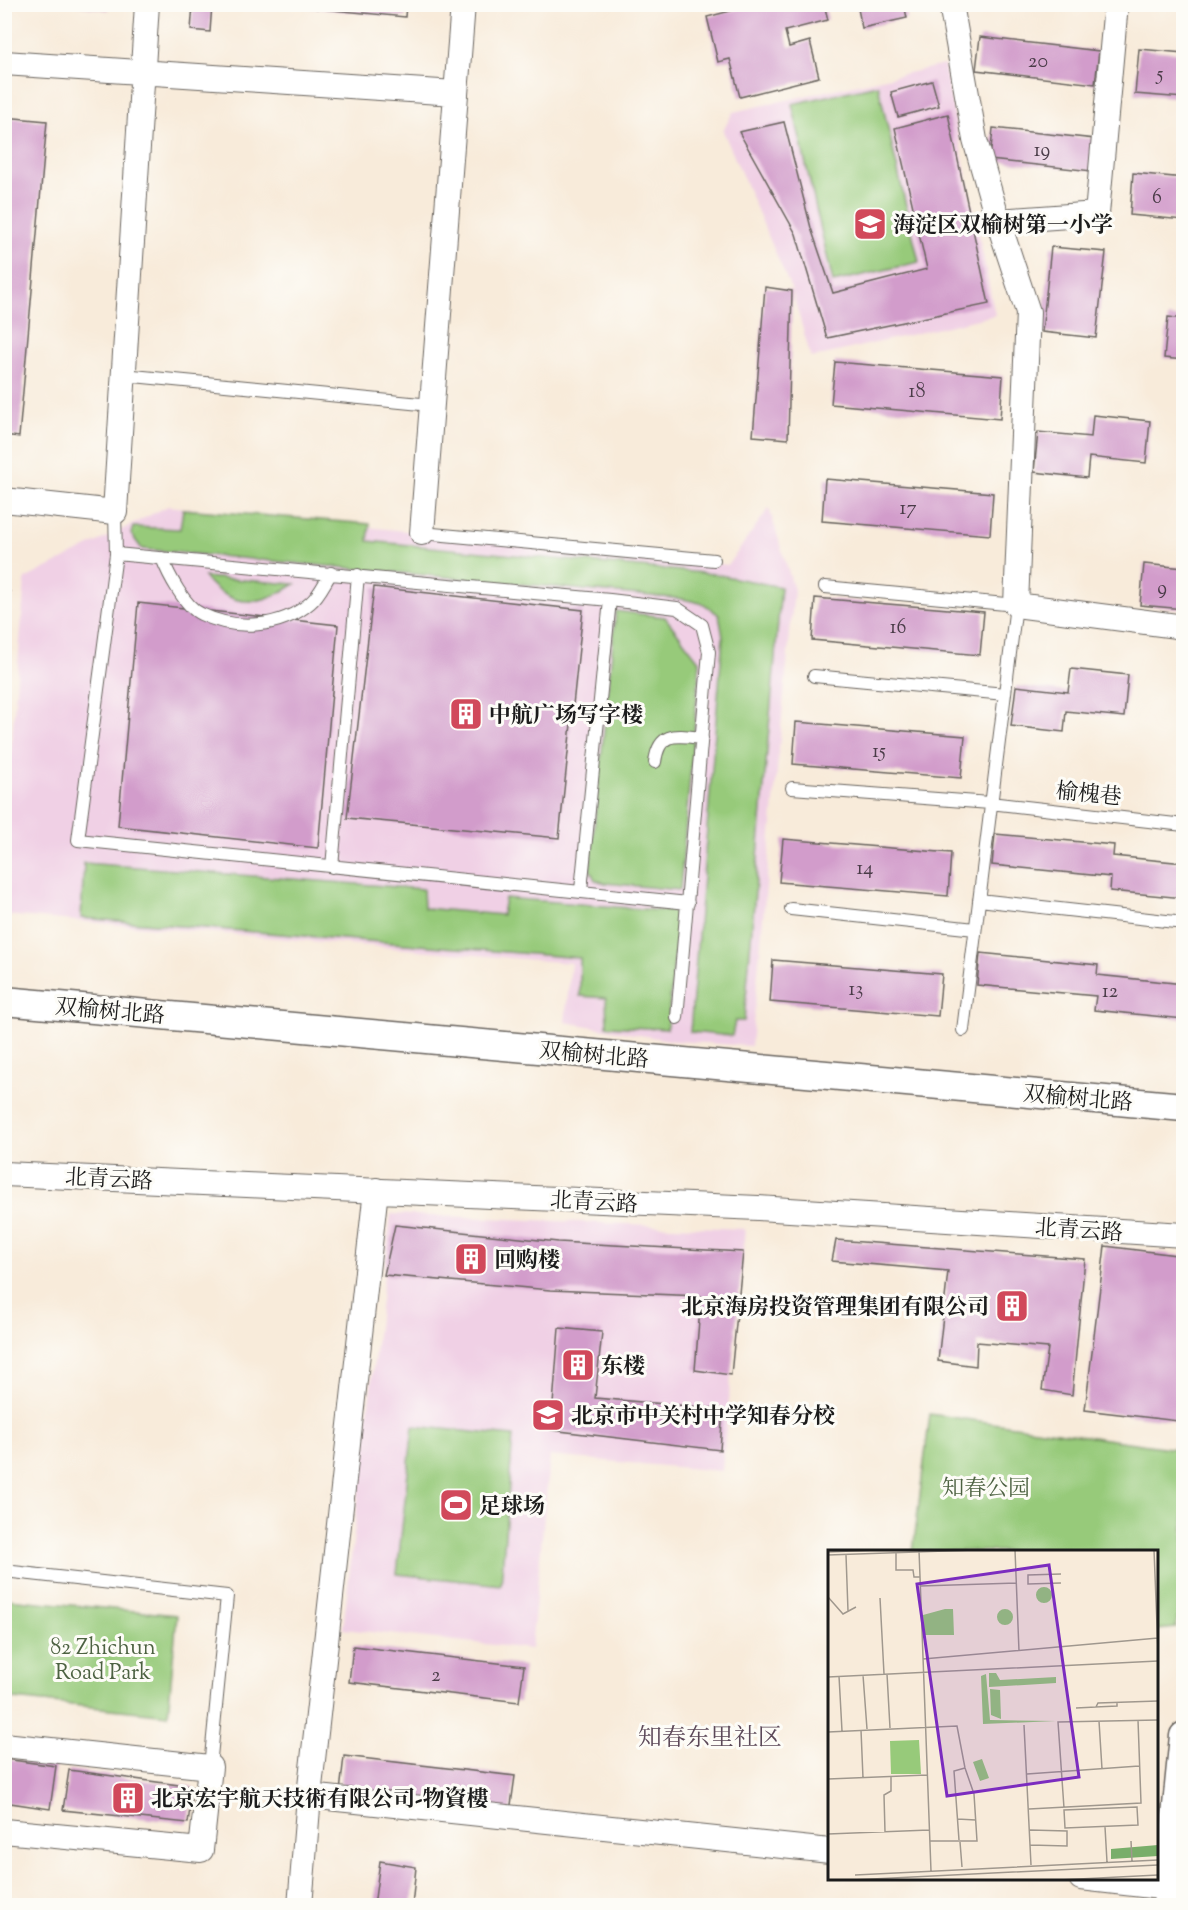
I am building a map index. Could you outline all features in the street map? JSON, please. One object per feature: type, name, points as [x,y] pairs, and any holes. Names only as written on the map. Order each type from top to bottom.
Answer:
[{"type":"street","points":[[4,500],[115,512],[147,4]]},
{"type":"street","points":[[422,533],[463,4]]},
{"type":"street","points":[[951,4],[975,140],[998,221],[1028,312],[1016,605],[1184,627]]},
{"type":"street","points":[[998,221],[1097,214],[1116,4]]},
{"type":"street","points":[[4,63],[455,93]]},
{"type":"street","name":"双榆树北路","points":[[4,1001],[1184,1107]]},
{"type":"street","name":"北青云路","points":[[4,1174],[758,1209],[1184,1235]]},
{"type":"street","points":[[300,1905],[309,1796],[376,1190]]},
{"type":"street","points":[[1090,1880],[1168,1897],[1184,1736]]},
{"type":"street","points":[[4,1745],[210,1767],[201,1850],[4,1831]]},
{"type":"street","points":[[309,1796],[828,1851]]},
{"type":"lane","points":[[123,375],[431,405]]},
{"type":"lane","points":[[115,512],[116,554],[78,840],[581,890],[688,903]]},
{"type":"lane","points":[[422,533],[714,560]]},
{"type":"lane","points":[[116,554],[358,575],[677,608],[702,625],[709,652],[677,1018]]},
{"type":"lane","points":[[162,558],[168,575],[199,614],[224,622],[270,624],[312,602],[331,573]]},
{"type":"lane","points":[[332,867],[358,575]]},
{"type":"lane","points":[[825,587],[1016,605],[963,1030]]},
{"type":"lane","points":[[581,890],[609,600]]},
{"type":"lane","points":[[814,676],[1005,694]]},
{"type":"lane","points":[[655,762],[659,744],[667,738],[682,736],[702,738]]},
{"type":"lane","name":"榆槐巷","points":[[792,788],[990,803],[1184,825]]},
{"type":"lane","points":[[979,900],[1184,923]]},
{"type":"lane","points":[[791,909],[975,929]]},
{"type":"lane","points":[[4,1571],[227,1596],[210,1767]]},
{"type":"shaded area","name":"海淀区双榆树第一小学","points":[[944,65],[995,315],[811,358],[792,291],[723,131],[733,112]]},
{"type":"shaded area","points":[[168,506],[728,565],[769,508],[794,590],[751,1046],[675,1041],[565,1022],[571,963],[5,915],[5,825],[25,579]]},
{"type":"shaded area","name":"北京市中关村中学知春分校","points":[[391,1214],[745,1229],[722,1471],[550,1456],[531,1649],[343,1629]]},
{"type":"green space","points":[[878,85],[919,262],[833,282],[792,104]]},
{"type":"green space","points":[[183,509],[370,524],[368,541],[714,574],[781,587],[744,1021],[735,1021],[732,1036],[690,1032],[723,637],[719,615],[704,604],[683,599],[142,549],[131,534],[133,527],[180,529]]},
{"type":"green space","points":[[204,577],[295,584],[270,597],[247,601],[236,600],[225,595]]},
{"type":"green space","points":[[616,611],[665,617],[700,662],[680,890],[605,883],[595,880],[590,869]]},
{"type":"green space","points":[[84,863],[423,889],[424,908],[502,915],[505,898],[679,912],[667,1029],[607,1026],[606,998],[580,996],[580,958],[81,918]]},
{"type":"green space","name":"知春公园","points":[[930,1414],[1183,1450],[1184,1561],[1176,1628],[1158,1630],[1158,1550],[913,1550]]},
{"type":"green space","name":"足球场","points":[[413,1426],[513,1436],[501,1585],[397,1574]]},
{"type":"green space","name":"82 Zhichun Road Park","points":[[7,1599],[177,1615],[168,1715],[5,1698]]},
{"type":"building","points":[[67,4],[108,4],[108,10]]},
{"type":"building","points":[[193,4],[212,4],[210,32],[191,30]]},
{"type":"building","points":[[270,4],[406,4],[405,17]]},
{"type":"building","points":[[737,4],[824,4],[828,20],[785,31],[789,47],[810,41],[819,77],[740,97],[730,59],[718,62],[707,17],[738,9]]},
{"type":"building","points":[[857,4],[904,4],[907,18],[862,28]]},
{"type":"building","points":[[980,37],[1099,51],[1095,84],[976,70]]},
{"type":"building","points":[[1139,49],[1184,53],[1184,98],[1135,94]]},
{"type":"building","points":[[932,81],[939,106],[898,117],[891,92]]},
{"type":"building","points":[[948,114],[989,304],[827,338],[796,234],[739,132],[784,122],[811,228],[833,293],[927,269],[895,128]]},
{"type":"building","points":[[4,117],[47,121],[19,437],[4,435]]},
{"type":"building","points":[[993,128],[1095,139],[1092,171],[990,160]]},
{"type":"building","points":[[1133,173],[1184,178],[1184,220],[1130,215]]},
{"type":"building","points":[[1051,247],[1106,252],[1096,338],[1042,332]]},
{"type":"building","points":[[765,287],[792,291],[788,439],[753,436]]},
{"type":"building","points":[[1168,317],[1184,319],[1184,360],[1164,358]]},
{"type":"building","points":[[835,362],[1003,376],[1000,419],[831,404]]},
{"type":"building","points":[[1093,415],[1150,421],[1146,463],[1089,457],[1087,478],[1034,472],[1038,432],[1091,437]]},
{"type":"building","points":[[825,479],[993,493],[990,535],[822,521]]},
{"type":"building","points":[[1144,564],[1184,568],[1184,609],[1140,605]]},
{"type":"building","name":"中航广场写字楼","points":[[374,587],[583,610],[559,838],[347,818]]},
{"type":"building","points":[[4,591],[10,592],[7,634],[4,634]]},
{"type":"building","points":[[815,598],[984,612],[980,655],[812,640]]},
{"type":"building","points":[[138,603],[338,625],[318,848],[118,826]]},
{"type":"building","points":[[1071,669],[1128,675],[1124,717],[1066,711],[1064,732],[1011,726],[1016,686],[1068,692]]},
{"type":"building","points":[[796,722],[965,736],[961,778],[793,764]]},
{"type":"building","points":[[995,834],[1114,845],[1113,856],[1184,863],[1184,898],[1110,891],[1111,877],[992,865]]},
{"type":"building","points":[[783,839],[951,853],[948,896],[779,882]]},
{"type":"building","points":[[980,953],[1098,965],[1097,975],[1184,984],[1184,1019],[1094,1010],[1096,996],[977,985]]},
{"type":"building","points":[[773,960],[942,974],[938,1016],[770,1002]]},
{"type":"building","points":[[395,1225],[558,1242],[743,1252],[731,1375],[695,1370],[701,1296],[550,1290],[384,1275]]},
{"type":"building","name":"北京海房投资管理集团有限公司","points":[[836,1240],[1085,1259],[1072,1395],[1042,1390],[1048,1348],[977,1342],[976,1366],[938,1361],[948,1271],[832,1261]]},
{"type":"building","points":[[1105,1246],[1184,1256],[1184,1379],[1178,1421],[1085,1410]]},
{"type":"building","points":[[559,1328],[602,1332],[595,1398],[723,1409],[720,1450],[551,1430]]},
{"type":"building","points":[[353,1646],[524,1666],[519,1702],[349,1682]]},
{"type":"building","points":[[344,1756],[515,1776],[510,1812],[340,1792]]},
{"type":"building","points":[[4,1759],[56,1766],[50,1809],[4,1802]]},
{"type":"building","name":"北京宏宇航天技術有限公司-物資樓","points":[[69,1770],[193,1787],[188,1823],[63,1810]]},
{"type":"building","points":[[380,1861],[416,1867],[412,1906],[374,1906]]},
{"type":"place","name":"海淀区双榆树第一小学","points":[[870,224]]},
{"type":"place","name":"中航广场写字楼","points":[[466,714]]},
{"type":"place","name":"回购楼","points":[[471,1259]]},
{"type":"place","name":"北京海房投资管理集团有限公司","points":[[1012,1306]]},
{"type":"place","name":"东楼","points":[[578,1365]]},
{"type":"place","name":"北京市中关村中学知春分校","points":[[548,1415]]},
{"type":"place","name":"足球场","points":[[456,1505]]},
{"type":"place","name":"北京宏宇航天技術有限公司-物資樓","points":[[128,1798]]},
{"type":"district","name":"知春东里社区","points":[[710,1737]]}]
